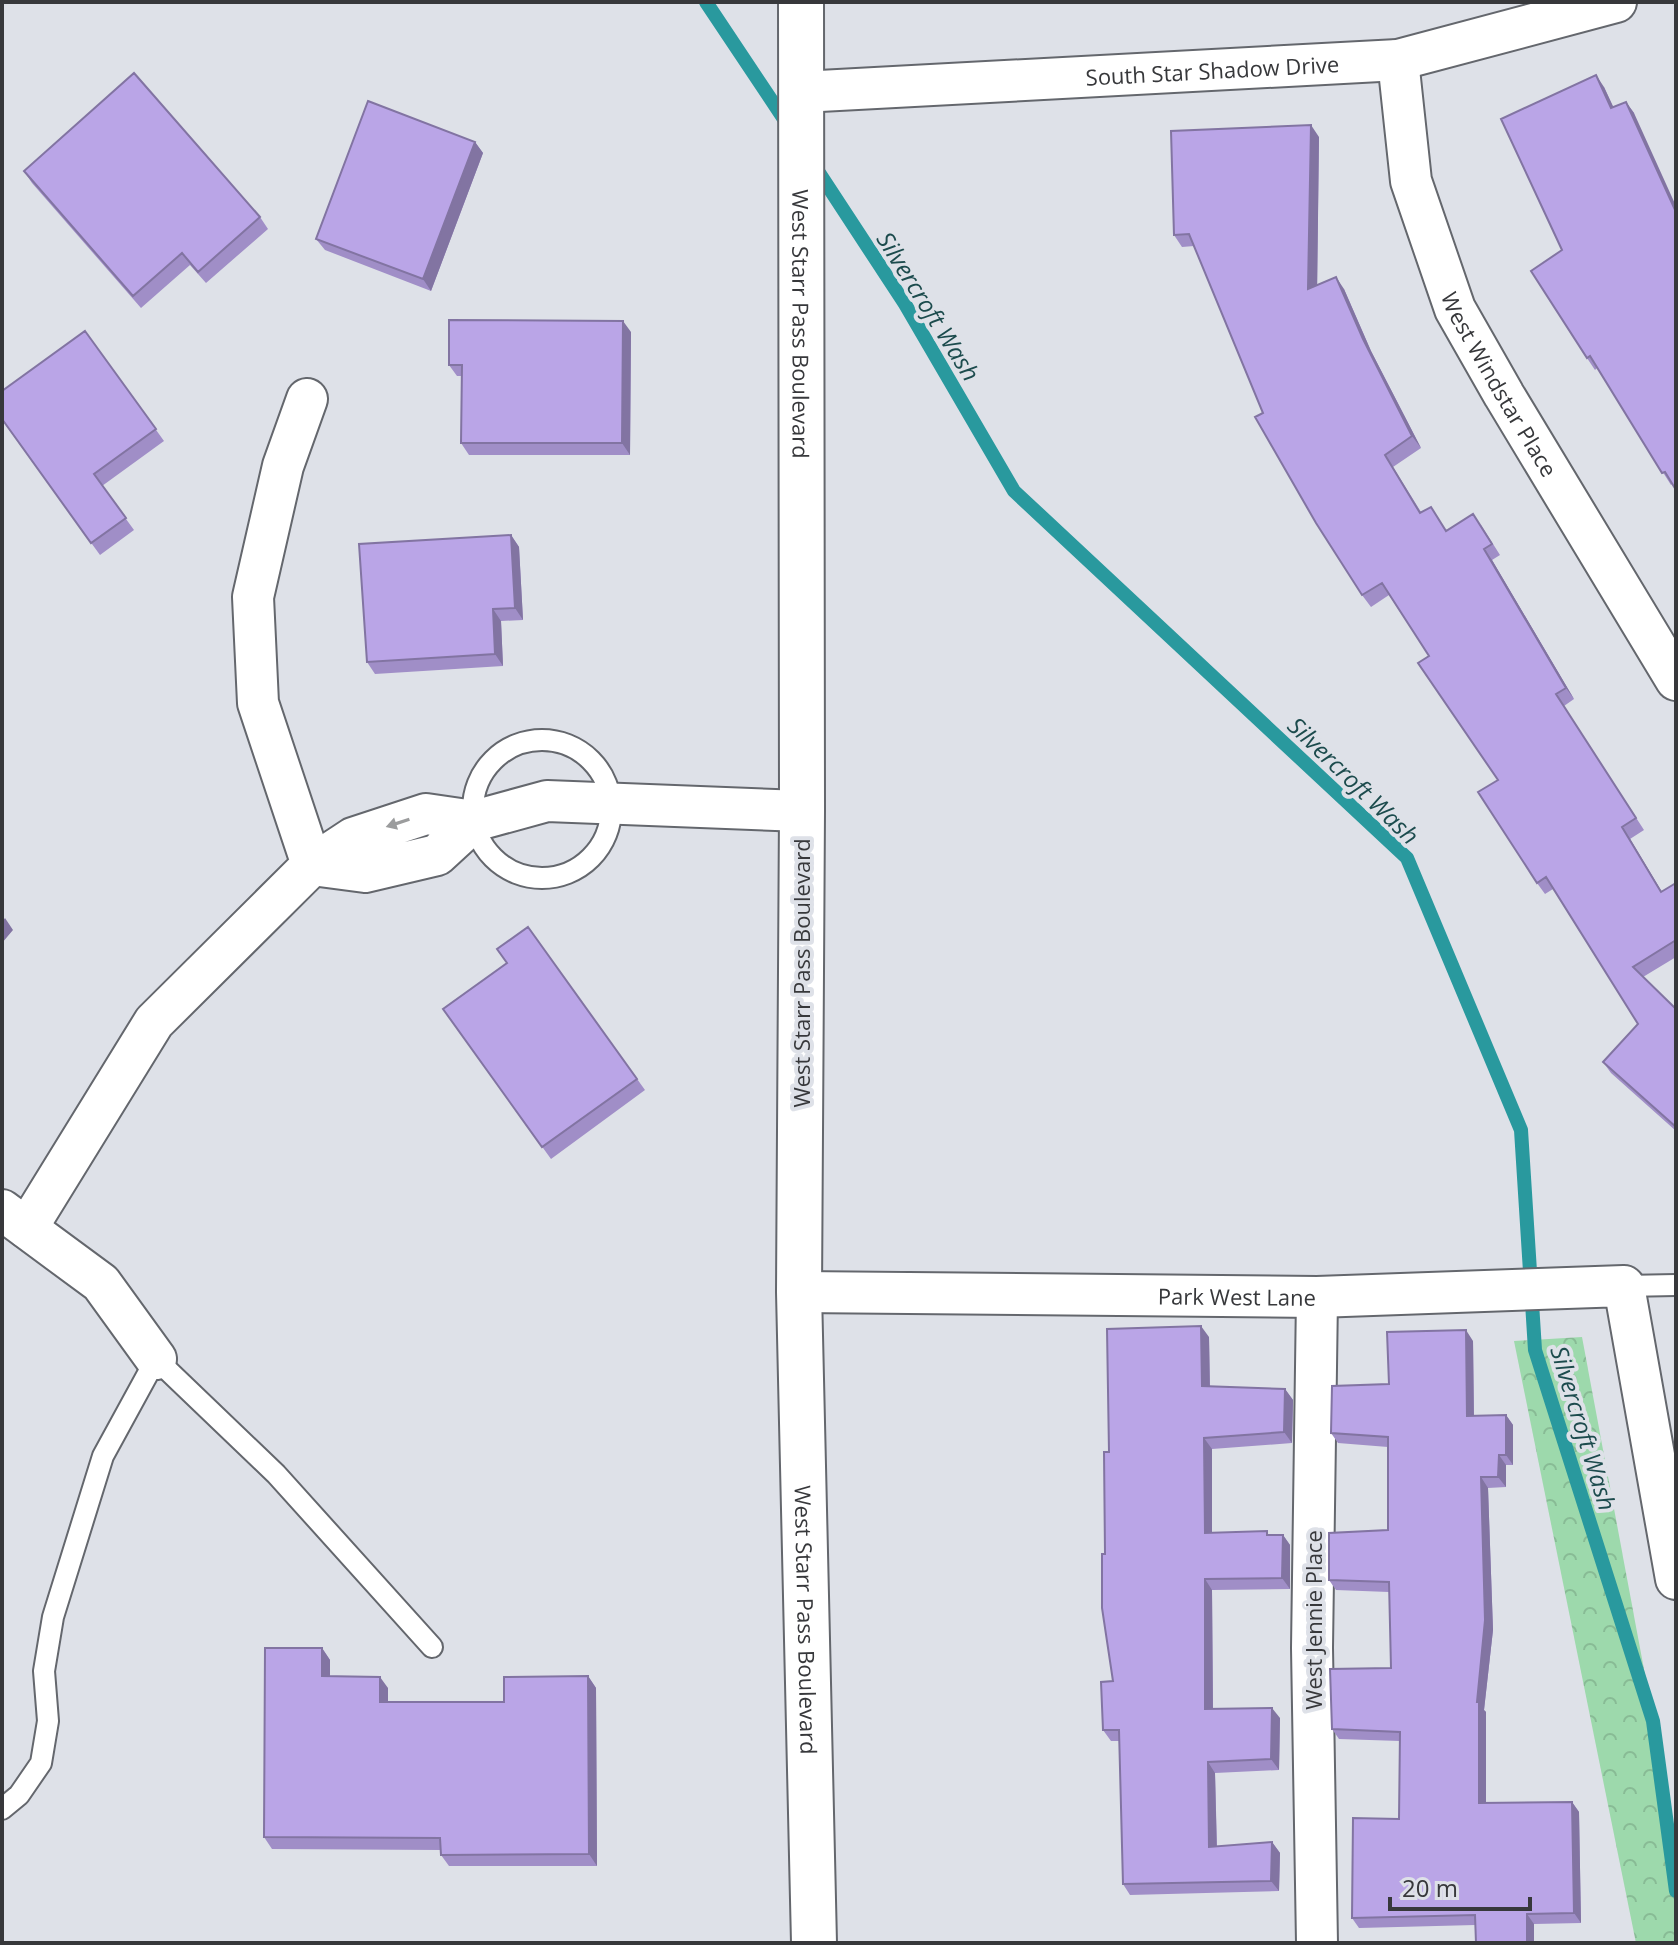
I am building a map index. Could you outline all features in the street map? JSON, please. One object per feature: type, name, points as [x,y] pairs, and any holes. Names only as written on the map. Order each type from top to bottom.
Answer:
[{"type":"street","name":"West Starr Pass Boulevard","points":[[801,2],[799,1292],[814,1943]]},
{"type":"street","name":"South Star Shadow Drive","points":[[801,92],[1398,60],[1616,2]]},
{"type":"street","name":"West Windstar Place","points":[[1398,60],[1411,181],[1455,309],[1676,680]]},
{"type":"street","points":[[307,399],[283,466],[253,597],[258,703],[312,865]]},
{"type":"street","points":[[156,1359],[101,1283],[15,1219],[154,1022],[312,865],[353,838],[426,814],[474,821],[547,801],[802,811]]},
{"type":"street","points":[[1624,1286],[1672,1536],[1676,1579]]},
{"type":"street","name":"Park West Lane","points":[[799,1292],[1317,1297],[1624,1286]]},
{"type":"street","name":"West Jennie Place","points":[[1317,1297],[1312,1648],[1317,1943]]},
{"type":"lane","points":[[548,739],[570,745],[590,758],[604,777],[611,802],[611,821],[603,843],[589,861],[570,873],[548,879],[525,877],[504,868],[487,853],[474,821],[472,809],[476,786],[487,765],[504,750],[525,741],[548,739]]},
{"type":"lane","name":"Park West Lane","points":[[1624,1286],[1676,1285]]},
{"type":"lane","points":[[2,1809],[19,1795],[41,1763],[48,1721],[44,1671],[53,1617],[103,1456],[156,1359],[276,1474],[432,1647]]},
{"type":"green space","points":[[1582,1337],[1676,1841],[1676,1943],[1636,1943],[1514,1341]]},
{"type":"building","points":[[134,73],[260,217],[198,272],[182,253],[133,296],[24,171]]},
{"type":"building","points":[[1596,75],[1611,108],[1626,102],[1676,212],[1676,490],[1531,271],[1562,250],[1501,119]]},
{"type":"building","points":[[368,101],[475,142],[423,279],[316,239]]},
{"type":"building","points":[[1311,125],[1308,289],[1336,277],[1412,436],[1385,455],[1420,513],[1431,507],[1446,531],[1473,514],[1492,544],[1484,549],[1566,688],[1556,694],[1636,818],[1622,827],[1661,892],[1676,883],[1676,940],[1633,967],[1676,1009],[1676,1127],[1603,1062],[1638,1024],[1546,877],[1537,883],[1478,792],[1498,780],[1418,663],[1429,656],[1382,583],[1362,595],[1316,523],[1255,417],[1263,413],[1189,234],[1174,235],[1171,131]]},
{"type":"building","points":[[449,320],[623,321],[622,443],[461,443],[462,365],[449,365]]},
{"type":"building","points":[[85,331],[156,429],[94,474],[126,518],[91,543],[2,419],[2,391]]},
{"type":"building","points":[[511,535],[515,608],[493,609],[495,654],[367,662],[359,544]]},
{"type":"building","points":[[528,927],[637,1079],[542,1147],[443,1009],[507,963],[497,949]]},
{"type":"building","points":[[1201,1326],[1202,1386],[1285,1389],[1284,1432],[1204,1438],[1205,1533],[1267,1531],[1267,1535],[1283,1535],[1282,1578],[1205,1579],[1205,1709],[1272,1708],[1271,1759],[1208,1762],[1209,1847],[1272,1842],[1271,1881],[1123,1884],[1119,1730],[1103,1730],[1101,1682],[1113,1681],[1102,1608],[1104,1452],[1109,1452],[1107,1329]]},
{"type":"building","points":[[1466,1330],[1467,1416],[1506,1415],[1506,1455],[1499,1455],[1498,1477],[1481,1477],[1485,1620],[1477,1702],[1479,1803],[1572,1802],[1574,1913],[1527,1914],[1527,1943],[1476,1943],[1475,1915],[1352,1918],[1353,1818],[1399,1819],[1400,1732],[1332,1729],[1330,1669],[1391,1668],[1389,1582],[1329,1580],[1329,1533],[1388,1530],[1388,1437],[1331,1433],[1332,1386],[1389,1384],[1387,1332]]},
{"type":"building","points":[[265,1648],[322,1648],[322,1676],[380,1677],[380,1702],[504,1702],[504,1677],[588,1676],[589,1854],[441,1855],[440,1838],[264,1837]]},
{"type":"waterway","name":"Silvercroft Wash","points":[[706,2],[790,128]]},
{"type":"waterway","name":"Silvercroft Wash","points":[[812,162],[905,304],[1014,491],[1407,858],[1521,1130],[1535,1350],[1653,1721],[1676,1891]]}]
